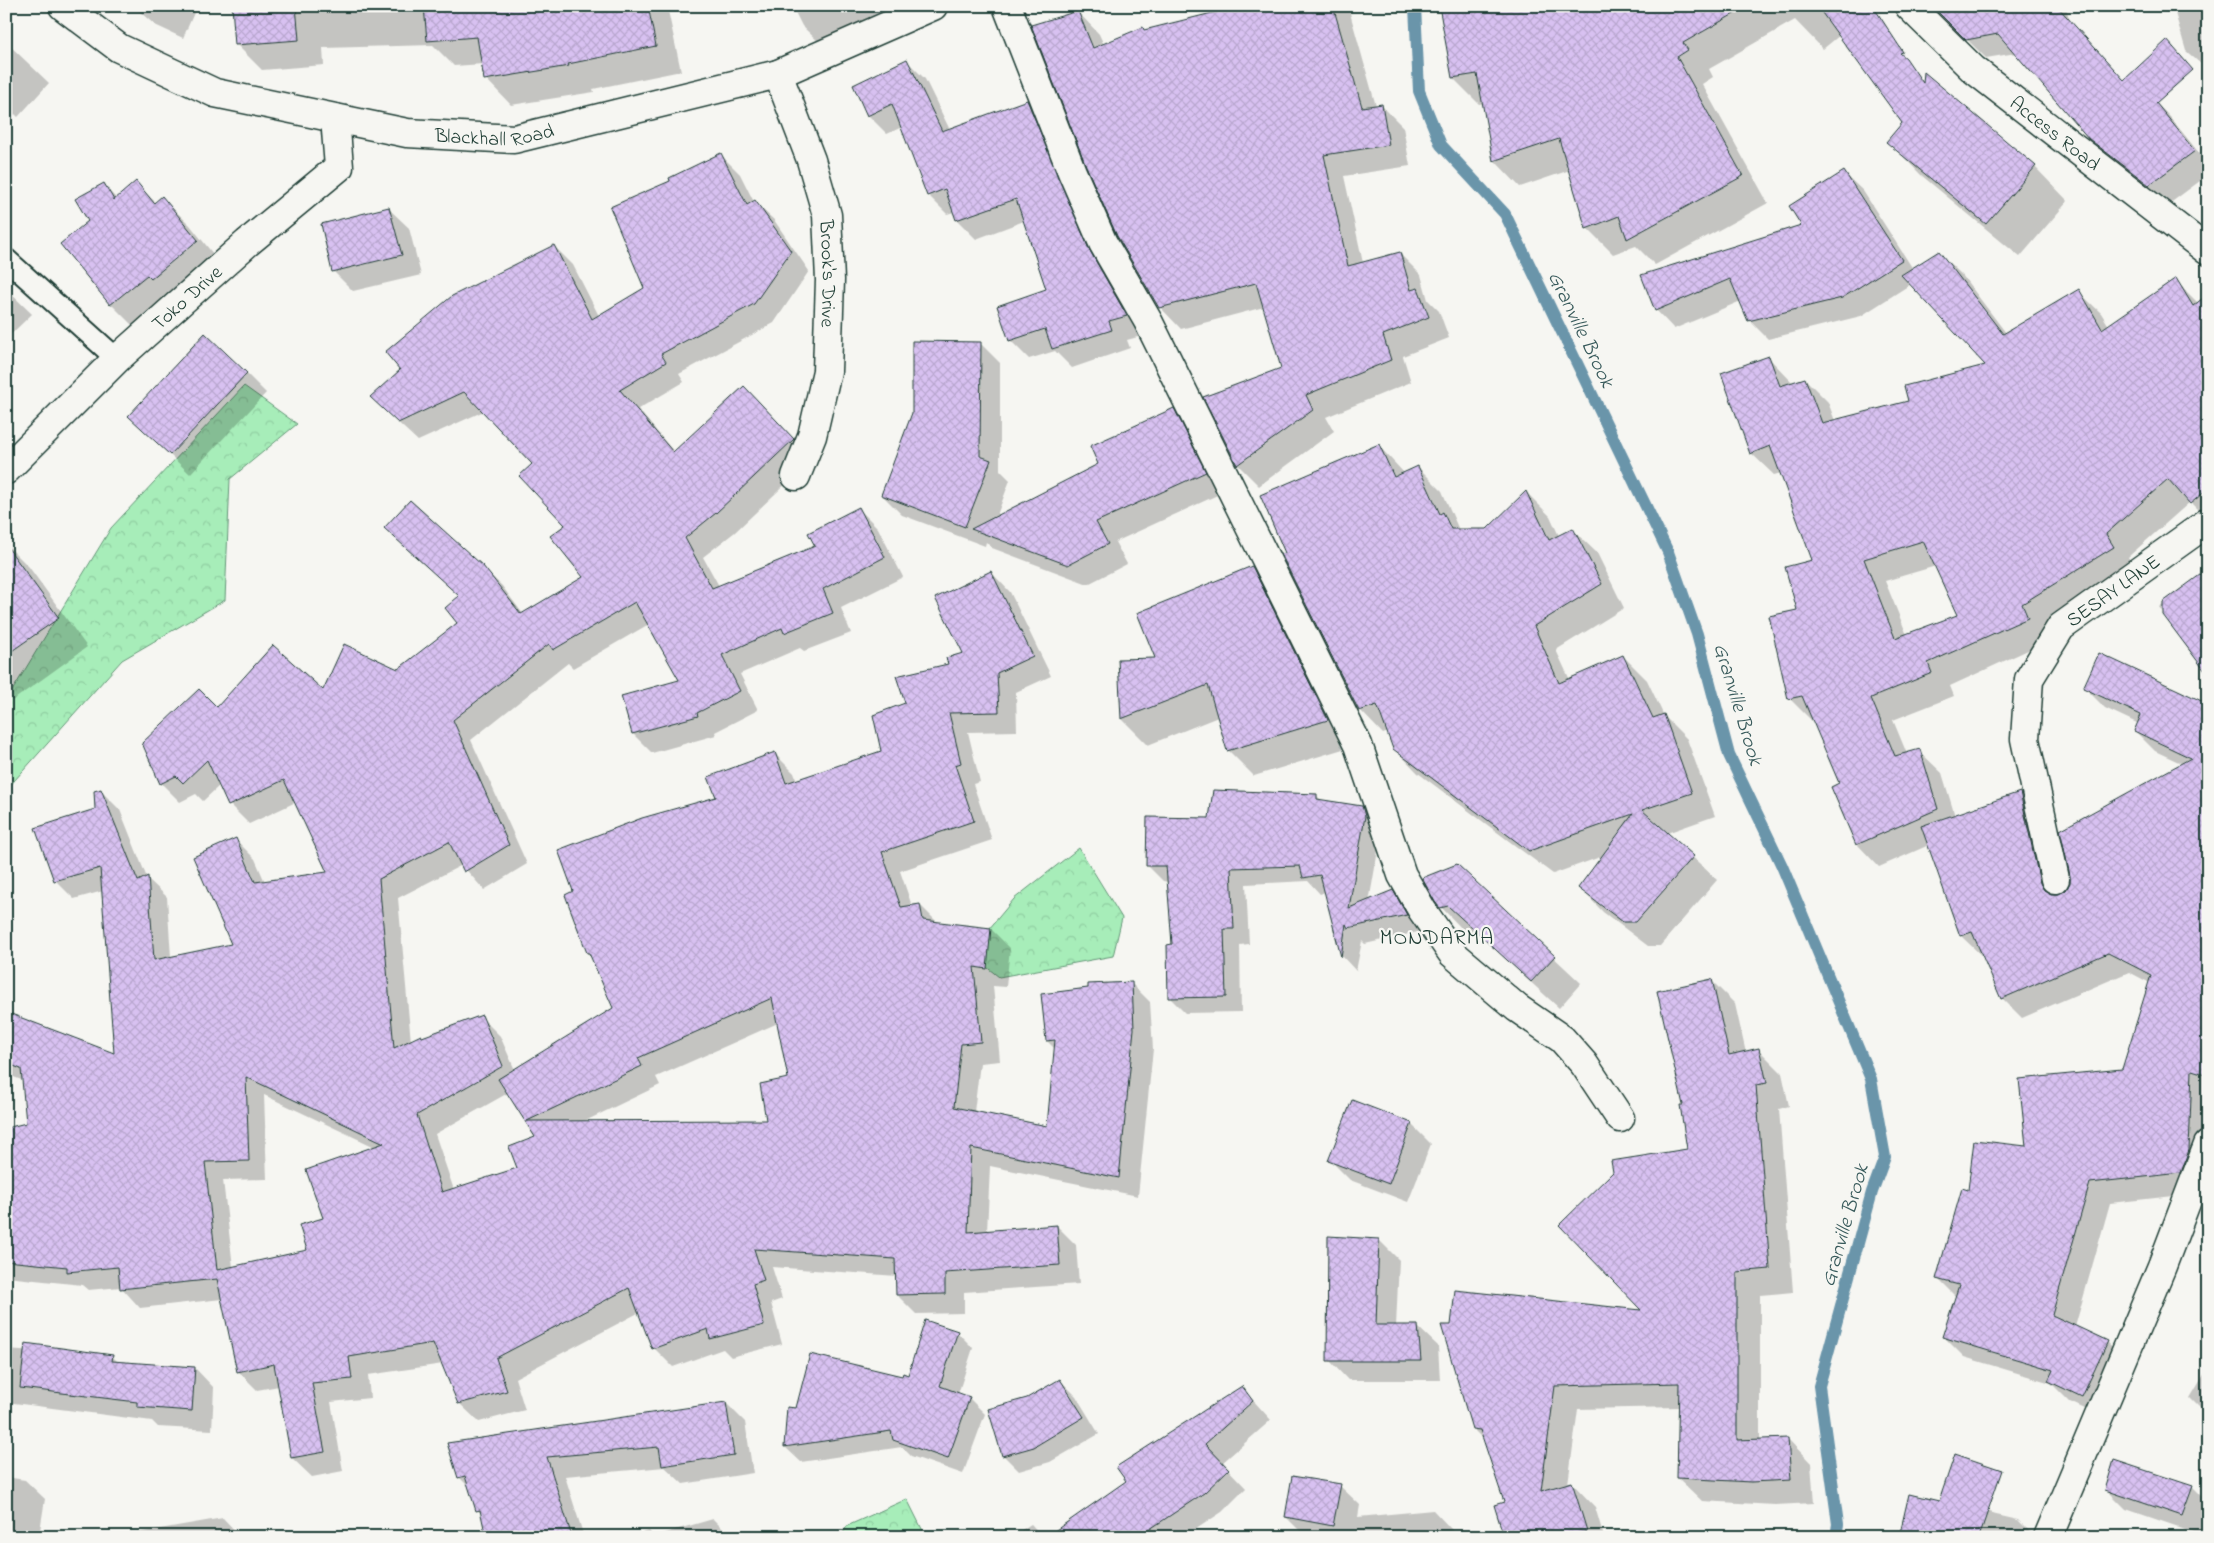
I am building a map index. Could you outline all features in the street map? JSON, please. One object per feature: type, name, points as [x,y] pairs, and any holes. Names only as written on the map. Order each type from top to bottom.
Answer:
[{"type":"street","name":"Blackhall Road","points":[[63,6],[119,48],[215,93],[407,133],[514,138],[778,74],[933,6]]},
{"type":"street","points":[[1007,6],[1072,172],[1103,243],[1148,321],[1358,745],[1402,875],[1422,910],[1452,953],[1517,1008],[1562,1039],[1584,1064],[1620,1118]]},
{"type":"street","name":"Access Road","points":[[1909,6],[1973,70],[2208,251]]},
{"type":"street","name":"Brook's Drive","points":[[778,74],[811,160],[827,215],[830,280],[827,371],[812,436],[796,476]]},
{"type":"street","name":"Toko Drive","points":[[6,470],[116,359],[247,243],[339,167],[335,118]]},
{"type":"street","name":"SESAY LANE","points":[[2055,880],[2025,739],[2029,679],[2061,627],[2208,522]]},
{"type":"street","points":[[2048,1537],[2162,1266],[2208,1145]]},
{"type":"lane","points":[[6,259],[116,359]]},
{"type":"green space","points":[[244,386],[297,424],[230,479],[225,600],[122,660],[6,790],[6,701],[111,528]]},
{"type":"green space","points":[[1079,848],[1122,918],[1113,956],[999,977],[969,953],[1014,899]]},
{"type":"green space","points":[[907,1499],[926,1537],[841,1537],[847,1526]]},
{"type":"building","points":[[232,6],[296,6],[299,40],[235,45]]},
{"type":"building","points":[[424,6],[648,6],[656,46],[568,64],[569,66],[484,80],[477,37],[427,41]]},
{"type":"building","points":[[1240,6],[1333,6],[1362,107],[1382,104],[1389,145],[1324,155],[1348,266],[1400,252],[1411,290],[1418,288],[1429,317],[1383,335],[1391,360],[1306,395],[1313,410],[1237,465],[1203,397],[1281,368],[1256,283],[1159,308],[1117,236],[1086,166],[1031,25],[1078,11],[1093,48],[1143,27],[1144,30]]},
{"type":"building","points":[[1439,6],[1748,6],[1683,43],[1688,50],[1677,57],[1743,176],[1627,239],[1619,216],[1586,229],[1559,139],[1493,161],[1477,74],[1452,78]]},
{"type":"building","points":[[1817,6],[1873,6],[1903,52],[1900,53],[1906,58],[1923,83],[1924,72],[2036,166],[1986,224],[1886,142],[1902,123]]},
{"type":"building","points":[[1932,6],[2057,6],[2124,80],[2167,40],[2193,70],[2156,103],[2195,151],[2149,185],[2089,139],[1998,34],[1966,40]]},
{"type":"building","points":[[907,59],[942,131],[1027,100],[1089,249],[1127,316],[1109,321],[1112,330],[1052,349],[1045,329],[1009,341],[997,306],[1046,289],[1016,199],[956,220],[945,189],[927,196],[892,104],[867,116],[853,85]]},
{"type":"building","points":[[721,153],[747,205],[755,200],[791,251],[754,304],[661,354],[666,362],[620,390],[673,452],[744,386],[794,439],[716,513],[685,538],[712,588],[815,546],[808,533],[859,507],[885,557],[823,589],[833,613],[784,633],[782,628],[722,655],[740,691],[697,713],[698,716],[632,734],[621,696],[679,680],[635,602],[553,650],[549,644],[453,720],[509,845],[464,872],[449,842],[379,879],[394,1048],[421,1035],[422,1037],[482,1015],[503,1066],[417,1115],[442,1192],[517,1168],[509,1147],[535,1137],[498,1079],[613,1008],[589,953],[587,953],[565,895],[573,891],[558,850],[642,818],[716,797],[708,777],[775,752],[786,783],[881,751],[873,715],[905,703],[896,676],[948,664],[946,658],[963,653],[935,598],[991,571],[1033,656],[997,673],[999,712],[949,713],[961,763],[955,765],[974,821],[882,852],[901,907],[920,904],[923,920],[991,928],[987,969],[974,967],[981,1042],[961,1044],[954,1107],[1047,1126],[1055,1040],[1046,1041],[1041,994],[1088,988],[1088,984],[1132,982],[1134,1029],[1119,1178],[971,1148],[968,1232],[1057,1225],[1060,1265],[945,1273],[945,1294],[896,1295],[895,1259],[754,1249],[764,1280],[753,1284],[764,1325],[710,1339],[708,1329],[652,1349],[629,1288],[496,1358],[507,1391],[458,1404],[433,1343],[349,1357],[352,1379],[312,1383],[325,1452],[291,1458],[274,1364],[237,1372],[217,1279],[120,1289],[118,1267],[67,1272],[67,1267],[6,1261],[6,1128],[26,1123],[21,1069],[6,1063],[6,1012],[114,1053],[100,868],[54,881],[35,828],[95,809],[94,791],[101,789],[138,881],[148,876],[154,960],[231,944],[193,857],[236,838],[255,882],[327,872],[284,780],[228,806],[207,760],[183,783],[176,776],[160,784],[142,743],[199,689],[217,707],[273,645],[323,690],[344,644],[398,669],[457,623],[445,608],[459,596],[384,528],[410,500],[483,566],[521,614],[583,577],[550,536],[565,525],[519,476],[532,464],[464,392],[398,423],[370,397],[400,370],[385,352],[452,296],[554,245],[592,319],[644,288],[610,207],[670,181],[669,178]],"holes":[[[772,998],[788,1078],[760,1084],[766,1120],[527,1121],[642,1066],[638,1058]],[[246,1077],[384,1143],[306,1170],[323,1218],[299,1225],[307,1250],[217,1270],[205,1162],[249,1161]]]},
{"type":"building","points":[[1844,171],[1902,260],[1842,298],[1748,321],[1730,279],[1655,311],[1641,275],[1801,225],[1789,206]]},
{"type":"building","points":[[136,181],[154,203],[162,196],[198,240],[151,279],[147,275],[110,305],[60,244],[88,221],[75,199],[104,183],[114,200]]},
{"type":"building","points":[[389,207],[402,255],[332,272],[321,224]]},
{"type":"building","points":[[1939,251],[2003,334],[2079,289],[2102,329],[2176,278],[2193,306],[2208,294],[2208,489],[2190,504],[2168,479],[2106,534],[2114,547],[2022,604],[2028,618],[1928,663],[1932,673],[1871,698],[1895,756],[1920,749],[1938,809],[1856,845],[1831,787],[1839,783],[1802,696],[1788,699],[1769,616],[1797,610],[1785,567],[1812,560],[1770,446],[1750,454],[1721,373],[1769,356],[1780,386],[1805,378],[1822,423],[1908,401],[1904,386],[1985,365],[1901,275]],"holes":[[[1923,541],[1957,615],[1895,638],[1864,559]]]},
{"type":"building","points":[[205,333],[247,373],[170,455],[128,416]]},
{"type":"building","points":[[912,341],[981,342],[980,456],[991,460],[965,527],[881,495],[912,413]]},
{"type":"building","points":[[1174,408],[1206,472],[1096,522],[1108,544],[1068,565],[971,529],[1098,464],[1090,446]]},
{"type":"building","points":[[1379,444],[1394,477],[1418,466],[1440,514],[1443,512],[1451,529],[1487,529],[1526,491],[1549,540],[1573,528],[1602,584],[1534,626],[1559,683],[1623,655],[1653,718],[1664,714],[1692,793],[1642,810],[1694,856],[1636,922],[1623,922],[1578,888],[1633,814],[1529,851],[1393,749],[1377,705],[1359,711],[1281,554],[1285,553],[1260,495]]},
{"type":"building","points":[[6,545],[59,618],[6,655]]},
{"type":"building","points":[[1252,566],[1328,720],[1227,751],[1208,685],[1121,719],[1118,659],[1155,658],[1137,613]]},
{"type":"building","points":[[2208,569],[2208,675],[2163,615],[2163,602]]},
{"type":"building","points":[[2099,653],[2208,704],[2208,1075],[2192,1070],[2189,1150],[2181,1173],[2090,1183],[2052,1315],[2108,1341],[2082,1397],[2048,1381],[2053,1370],[1942,1337],[1959,1285],[1936,1279],[1962,1188],[1968,1190],[1974,1140],[2026,1146],[2019,1079],[2122,1069],[2151,975],[2108,953],[2001,999],[1972,932],[1960,936],[1921,826],[2020,792],[2040,883],[2044,890],[2051,894],[2059,894],[2066,890],[2070,883],[2070,876],[2060,830],[2191,758],[2134,731],[2141,715],[2083,688]]},
{"type":"building","points":[[1213,790],[1317,794],[1317,799],[1362,806],[1365,816],[1349,908],[1393,890],[1407,915],[1348,928],[1346,924],[1341,957],[1320,875],[1303,878],[1300,866],[1231,868],[1234,929],[1224,929],[1226,997],[1168,998],[1167,945],[1172,944],[1166,866],[1146,866],[1147,817],[1209,818]]},
{"type":"building","points":[[1457,864],[1555,956],[1531,982],[1448,906],[1440,908],[1435,902],[1422,878]]},
{"type":"building","points":[[1712,979],[1729,1055],[1759,1048],[1767,1083],[1756,1085],[1770,1269],[1737,1272],[1737,1440],[1788,1438],[1791,1480],[1751,1482],[1677,1478],[1679,1383],[1555,1386],[1541,1491],[1572,1482],[1587,1531],[1567,1537],[1504,1537],[1494,1505],[1504,1502],[1480,1430],[1472,1429],[1441,1325],[1451,1325],[1455,1290],[1641,1310],[1559,1225],[1613,1172],[1611,1161],[1687,1149],[1680,1105],[1683,1105],[1657,991]]},
{"type":"building","points":[[1352,1100],[1412,1123],[1389,1184],[1328,1161]]},
{"type":"building","points":[[1328,1236],[1379,1239],[1376,1325],[1418,1325],[1421,1361],[1327,1361]]},
{"type":"building","points":[[925,1320],[958,1331],[940,1386],[970,1397],[948,1459],[893,1440],[891,1431],[784,1447],[787,1407],[796,1408],[810,1354],[902,1376],[903,1373],[908,1375]]},
{"type":"building","points":[[25,1343],[113,1355],[112,1361],[195,1367],[192,1411],[137,1407],[137,1402],[20,1388]]},
{"type":"building","points":[[1060,1379],[1084,1417],[1034,1447],[1002,1456],[988,1409],[1027,1398]]},
{"type":"building","points":[[1242,1386],[1253,1401],[1205,1444],[1229,1469],[1204,1493],[1138,1537],[1046,1537],[1126,1481],[1116,1467]]},
{"type":"building","points":[[726,1402],[734,1455],[662,1466],[659,1447],[547,1457],[572,1537],[486,1537],[480,1510],[476,1511],[465,1476],[458,1478],[447,1443]]},
{"type":"building","points":[[1955,1454],[2002,1470],[1979,1537],[1899,1537],[1909,1494],[1939,1501]]},
{"type":"building","points":[[2114,1460],[2193,1486],[2182,1516],[2105,1490]]},
{"type":"building","points":[[1292,1476],[1341,1484],[1333,1526],[1285,1517]]},
{"type":"waterway","name":"Granville Brook","points":[[1415,6],[1419,91],[1441,145],[1505,214],[1668,552],[1697,634],[1729,755],[1782,866],[1871,1079],[1885,1157],[1872,1192],[1819,1386],[1838,1524],[1836,1537]]},
{"type":"district","name":"MONDARMA","points":[[1437,937]]}]
